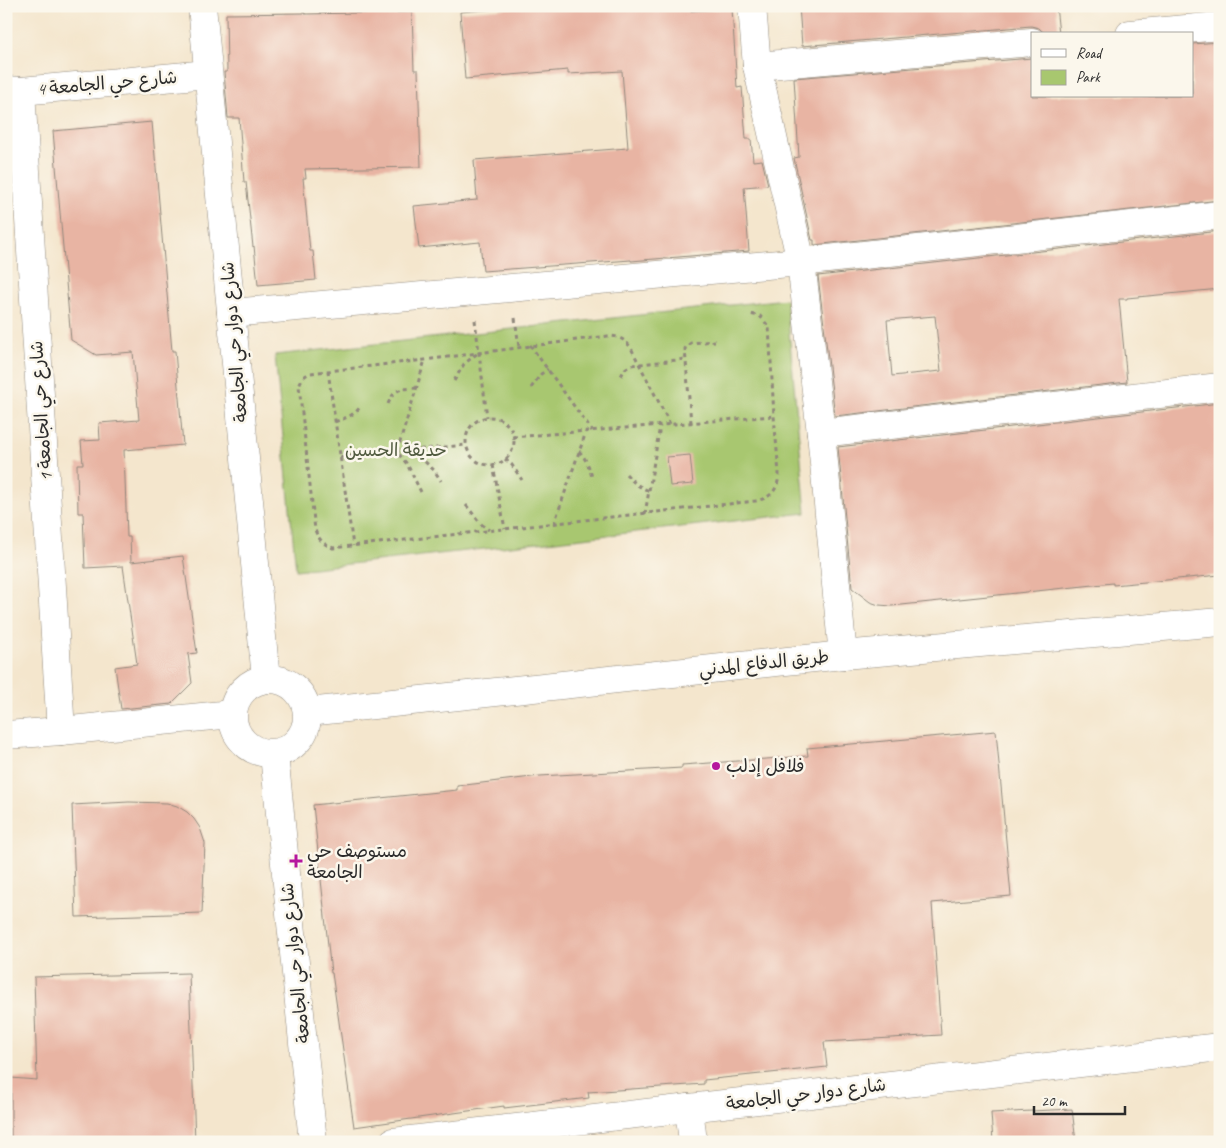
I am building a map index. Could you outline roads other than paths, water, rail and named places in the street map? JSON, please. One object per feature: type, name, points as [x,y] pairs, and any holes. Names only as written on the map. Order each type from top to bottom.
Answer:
[{"type":"street","name":"شارع دوار حي الجامعة","points":[[202,6],[266,678]]},
{"type":"street","points":[[752,6],[757,66],[801,262],[821,432],[843,654]]},
{"type":"street","points":[[1152,32],[1220,26]]},
{"type":"street","points":[[757,66],[1031,42]]},
{"type":"street","name":"شارع حي الجامعة 4","points":[[14,90],[208,74]]},
{"type":"street","name":"شارع حي الجامعة 1","points":[[14,90],[60,731]]},
{"type":"street","points":[[231,313],[801,262],[1220,215]]},
{"type":"street","points":[[821,432],[1220,387]]},
{"type":"street","name":"طريق الدفاع المدني","points":[[308,712],[843,654],[1220,622]]},
{"type":"street","points":[[266,678],[282,680],[295,687],[304,700],[308,712],[306,727],[299,740],[288,750],[274,754],[258,752],[244,744],[235,730],[232,714],[237,698],[249,684],[266,678]]},
{"type":"street","points":[[6,735],[232,714]]},
{"type":"street","name":"شارع دوار حي الجامعة","points":[[274,754],[313,1142]]},
{"type":"street","name":"شارع دوار حي الجامعة","points":[[393,1142],[1220,1047]]},
{"type":"street","points":[[689,1108],[692,1142]]},
{"type":"place","name":"فلافل إدلب","points":[[716,766]]},
{"type":"place","name":"مستوصف حي الجامعة","points":[[296,861]]},
{"type":"park label","name":"حديقة الحسين","points":[[396,450]]}]
